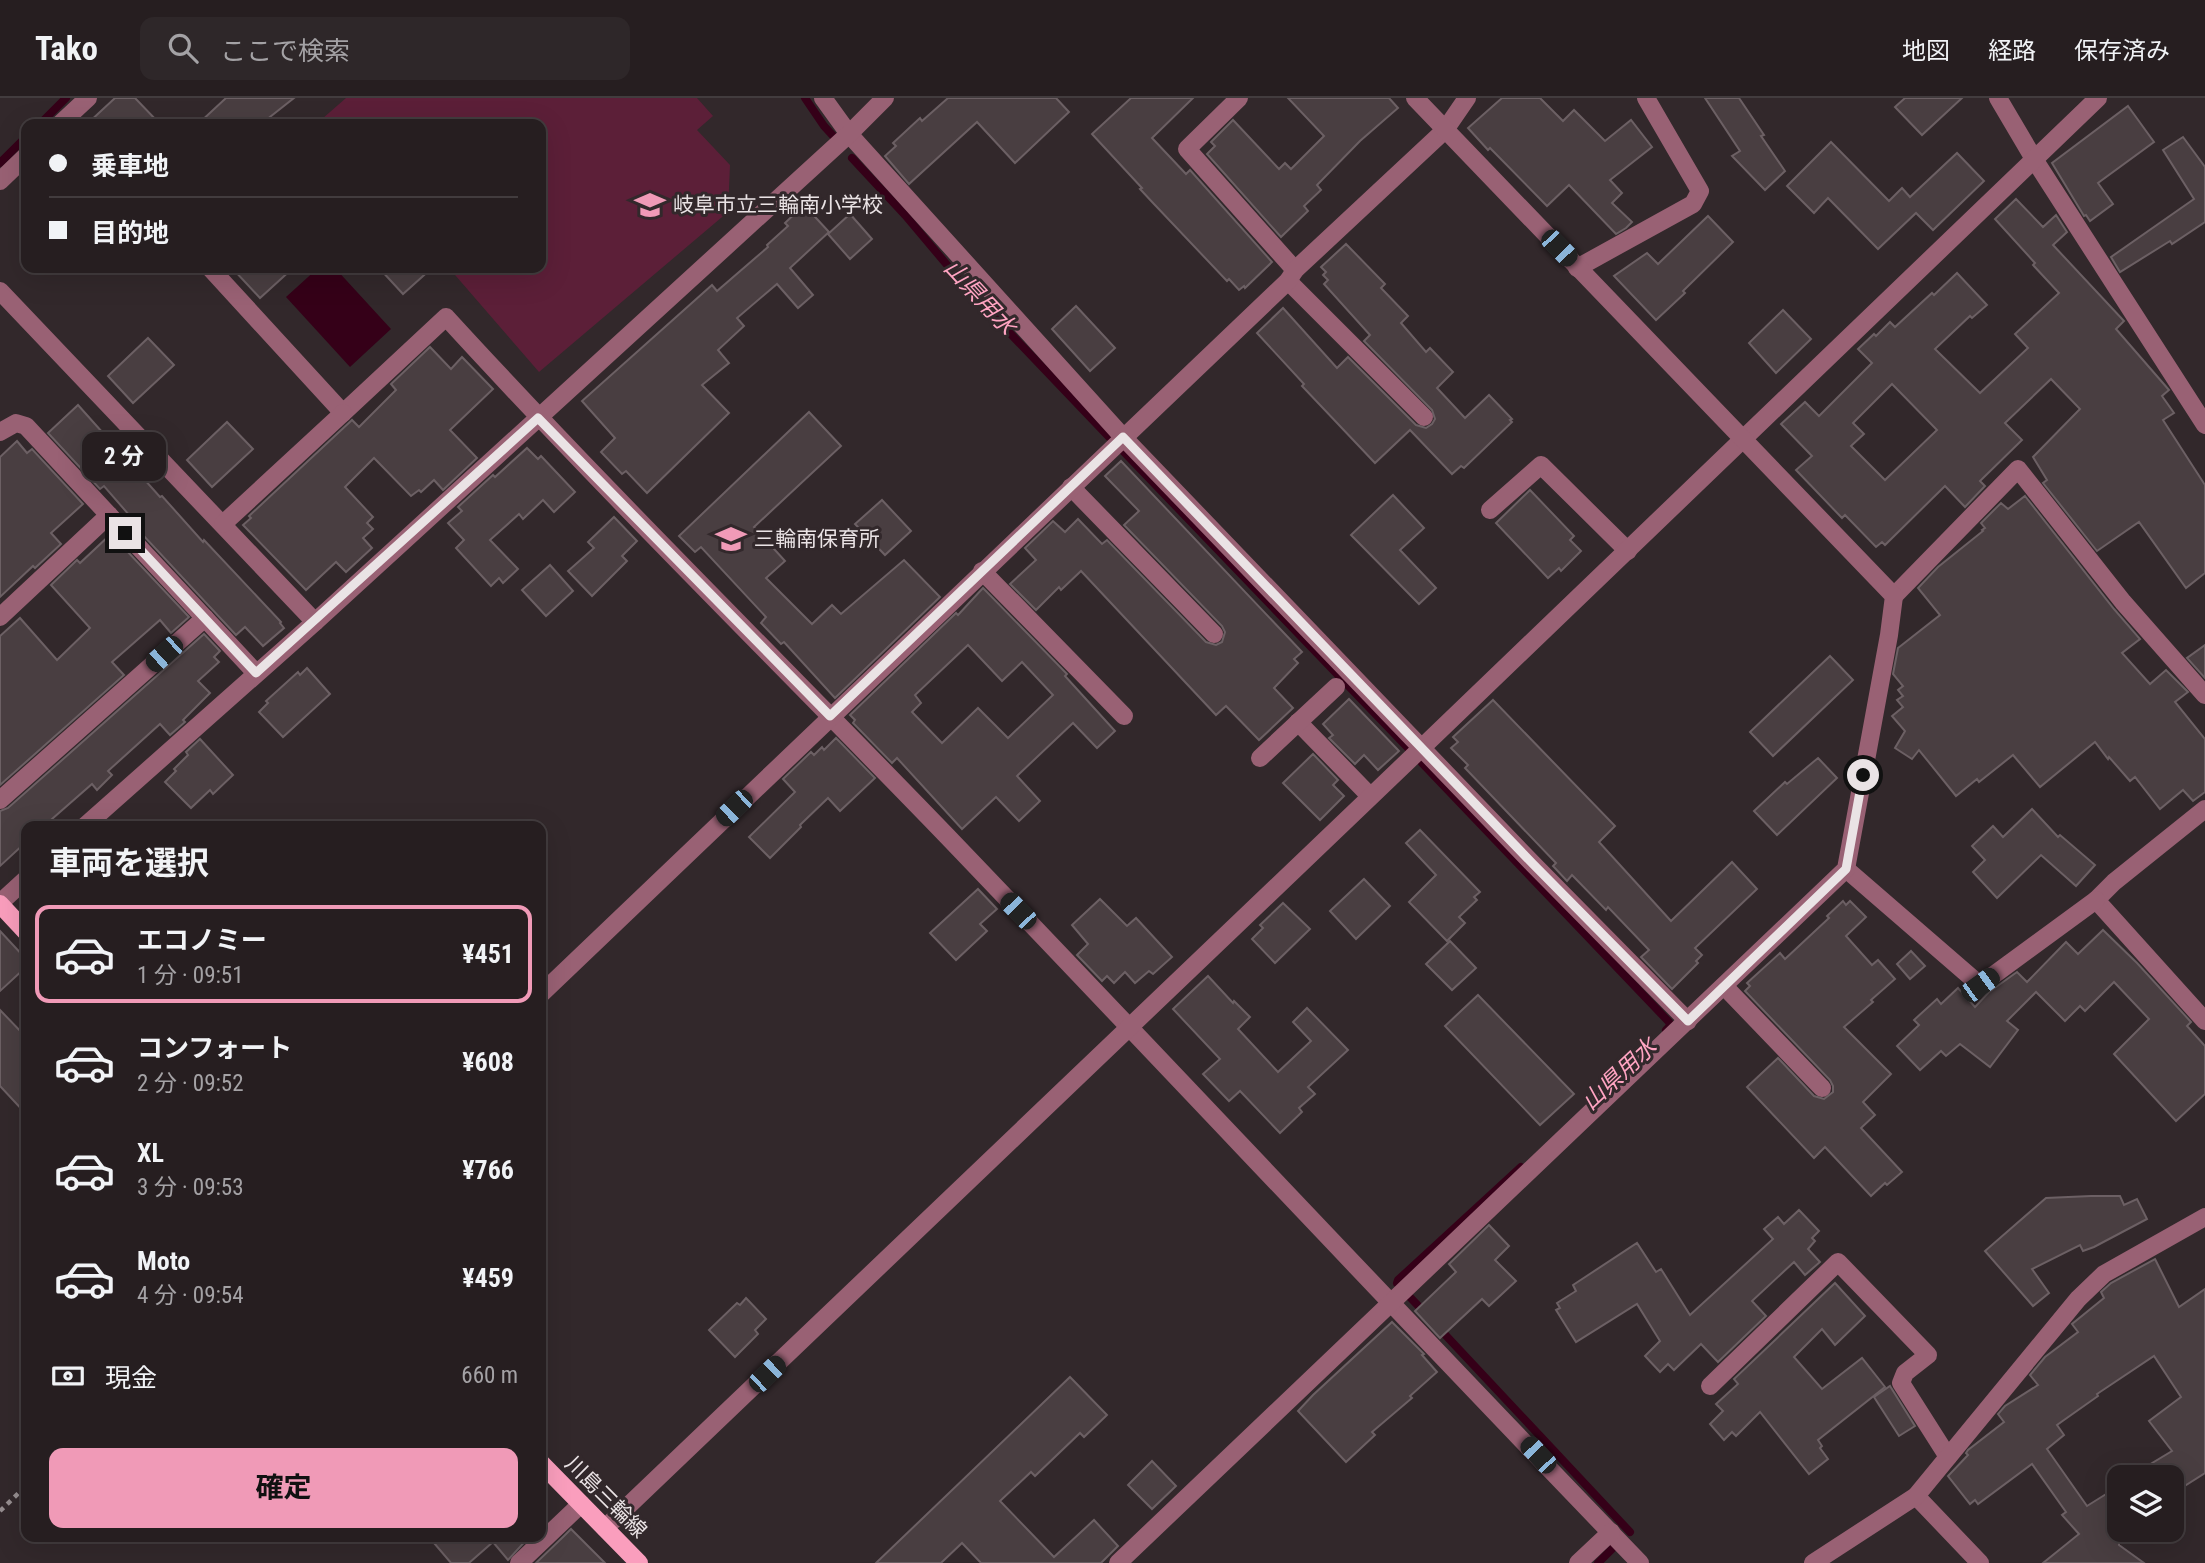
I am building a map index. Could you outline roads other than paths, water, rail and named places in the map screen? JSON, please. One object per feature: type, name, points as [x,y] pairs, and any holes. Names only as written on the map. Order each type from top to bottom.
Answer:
[{"type":"main road","points":[[0,903],[21,926]]},
{"type":"main road","name":"川島三輪線","points":[[546,1469],[639,1563]]},
{"type":"street","points":[[72,119],[88,98]]},
{"type":"street","points":[[823,98],[849,134],[1123,437],[1688,1021]]},
{"type":"street","points":[[91,821],[315,622],[849,134],[885,98]]},
{"type":"street","points":[[1239,98],[1187,149],[1292,276],[1424,418]]},
{"type":"street","points":[[1415,98],[1894,596]]},
{"type":"street","points":[[546,989],[1445,130],[1467,98]]},
{"type":"street","points":[[1577,268],[1693,204],[1700,191],[1646,98]]},
{"type":"street","points":[[1998,98],[2205,425]]},
{"type":"street","points":[[605,1528],[1131,1028],[1420,747],[1744,440],[2098,98]]},
{"type":"street","points":[[0,180],[21,161]]},
{"type":"street","points":[[215,273],[343,413]]},
{"type":"street","points":[[0,291],[315,622]]},
{"type":"street","points":[[222,524],[446,317],[538,418],[1131,1028],[1640,1563]]},
{"type":"street","points":[[0,432],[16,423],[26,426],[256,673]]},
{"type":"street","points":[[1490,510],[1541,465],[1628,551]]},
{"type":"street","points":[[1118,1563],[1846,869],[1894,596],[2018,469],[2123,602],[2205,695]]},
{"type":"street","points":[[1071,487],[1214,634]]},
{"type":"street","points":[[0,617],[109,515]]},
{"type":"street","points":[[982,571],[1124,716]]},
{"type":"street","points":[[0,800],[205,618]]},
{"type":"street","points":[[1260,758],[1336,687]]},
{"type":"street","points":[[1298,723],[1370,796]]},
{"type":"street","points":[[1846,869],[1980,985],[2096,900],[2205,808]]},
{"type":"street","points":[[0,903],[21,884]]},
{"type":"street","points":[[2096,900],[2205,1021]]},
{"type":"street","points":[[1724,986],[1822,1088]]},
{"type":"street","points":[[1813,1563],[1916,1496],[2078,1298],[2104,1274],[2205,1217]]},
{"type":"street","points":[[1710,1386],[1838,1262],[1928,1356],[1905,1373],[1901,1383],[1948,1457]]},
{"type":"street","points":[[1916,1496],[1980,1563]]},
{"type":"street","points":[[546,1537],[581,1504]]},
{"type":"street","points":[[1578,1563],[1611,1532]]},
{"type":"street","points":[[519,1563],[541,1542]]},
{"type":"waterway","name":"山県用水","points":[[45,119],[66,98]]},
{"type":"waterway","name":"山県用水","points":[[805,98],[836,139]]},
{"type":"waterway","name":"山県用水","points":[[0,163],[21,142]]},
{"type":"waterway","name":"山県用水","points":[[852,158],[964,285],[1109,437]]},
{"type":"waterway","name":"山県用水","points":[[1123,451],[1409,749]]},
{"type":"waterway","name":"山県用水","points":[[1422,763],[1669,1022],[1670,1026],[1666,1030]]},
{"type":"waterway","name":"山県用水","points":[[1397,1283],[1521,1167]]},
{"type":"waterway","name":"山県用水","points":[[1406,1293],[1426,1314]]},
{"type":"waterway","name":"山県用水","points":[[1437,1326],[1630,1532]]},
{"type":"waterway","name":"山県用水","points":[[1598,1563],[1614,1547]]},
{"type":"place","name":"岐阜市立三輪南小学校","points":[[650,205]]},
{"type":"place","name":"三輪南保育所","points":[[731,539]]}]
